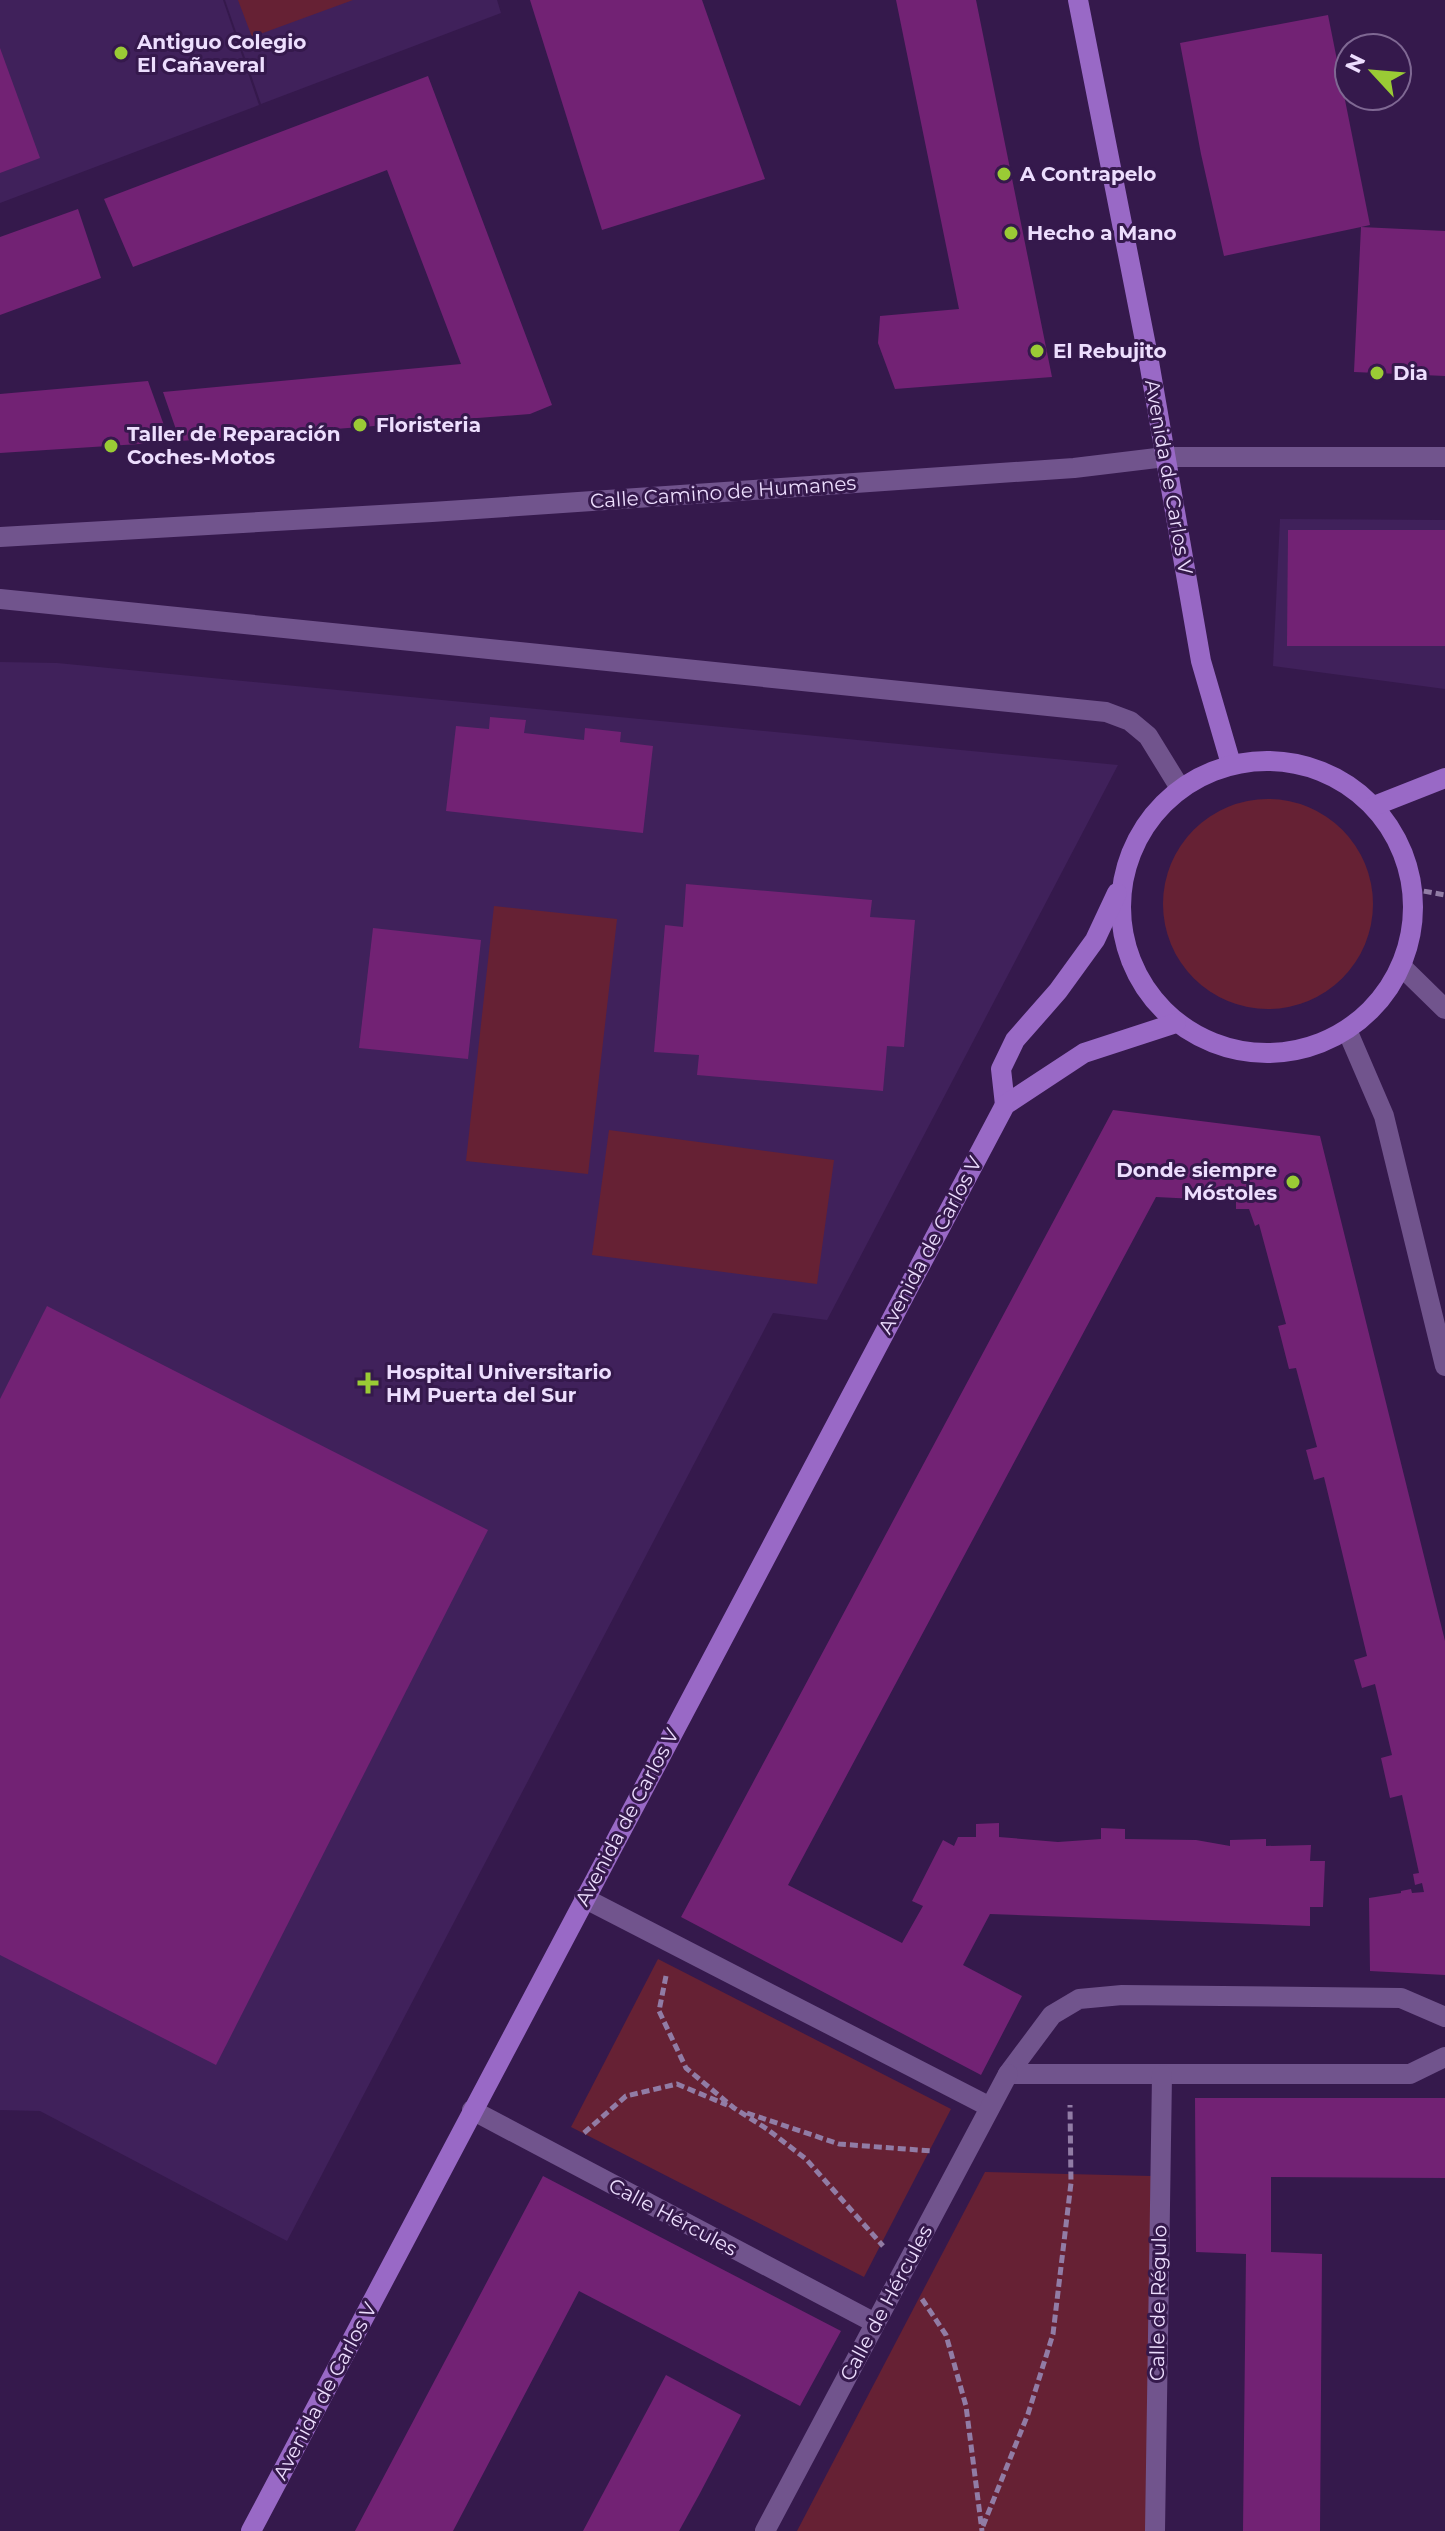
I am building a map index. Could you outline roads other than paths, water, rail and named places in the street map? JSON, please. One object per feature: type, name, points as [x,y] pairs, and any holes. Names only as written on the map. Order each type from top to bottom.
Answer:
[{"type":"street","name":"Avenida de Carlos V","points":[[1078,0],[1148,356],[1201,661],[1231,764]]},
{"type":"street","name":"Calle Camino de Humanes","points":[[0,537],[417,513],[1074,468],[1165,457],[1445,457]]},
{"type":"street","points":[[0,599],[1106,712],[1130,721],[1148,736],[1180,788]]},
{"type":"street","points":[[1005,1105],[1001,1069],[1015,1040],[1058,991],[1095,940],[1122,882],[1133,846],[1153,814],[1180,788],[1204,773],[1231,764],[1267,759],[1304,764],[1338,778],[1374,806],[1400,844],[1412,889],[1412,928],[1401,966],[1380,1000],[1347,1030],[1306,1049],[1261,1054],[1216,1045],[1176,1023],[1145,990],[1128,957],[1120,920],[1122,882]]},
{"type":"street","points":[[1374,806],[1445,778]]},
{"type":"street","points":[[1401,966],[1445,1009]]},
{"type":"street","name":"Avenida de Carlos V","points":[[251,2531],[1005,1105],[1084,1053],[1176,1023]]},
{"type":"street","points":[[1347,1030],[1384,1116],[1445,1366]]},
{"type":"street","points":[[584,1898],[990,2107]]},
{"type":"street","name":"Calle de Hércules","points":[[765,2531],[1008,2074],[1052,2015],[1079,1999],[1122,1995],[1401,1998],[1445,2017]]},
{"type":"street","points":[[1008,2074],[1410,2074],[1445,2057]]},
{"type":"street","name":"Calle de Régulo","points":[[1155,2531],[1162,2075]]},
{"type":"street","name":"Calle Hércules","points":[[472,2110],[875,2323]]},
{"type":"place","name":"Antiguo Colegio El Cañaveral","points":[[121,53]]},
{"type":"place","name":"A Contrapelo","points":[[1004,174]]},
{"type":"place","name":"Hecho a Mano","points":[[1011,233]]},
{"type":"place","name":"El Rebujito","points":[[1037,351]]},
{"type":"place","name":"Dia","points":[[1377,373]]},
{"type":"place","name":"Floristeria","points":[[360,425]]},
{"type":"place","name":"Taller de Reparación Coches-Motos","points":[[111,446]]},
{"type":"place","name":"Donde siempre Móstoles","points":[[1293,1182]]},
{"type":"place","name":"Hospital Universitario HM Puerta del Sur","points":[[368,1383]]}]
